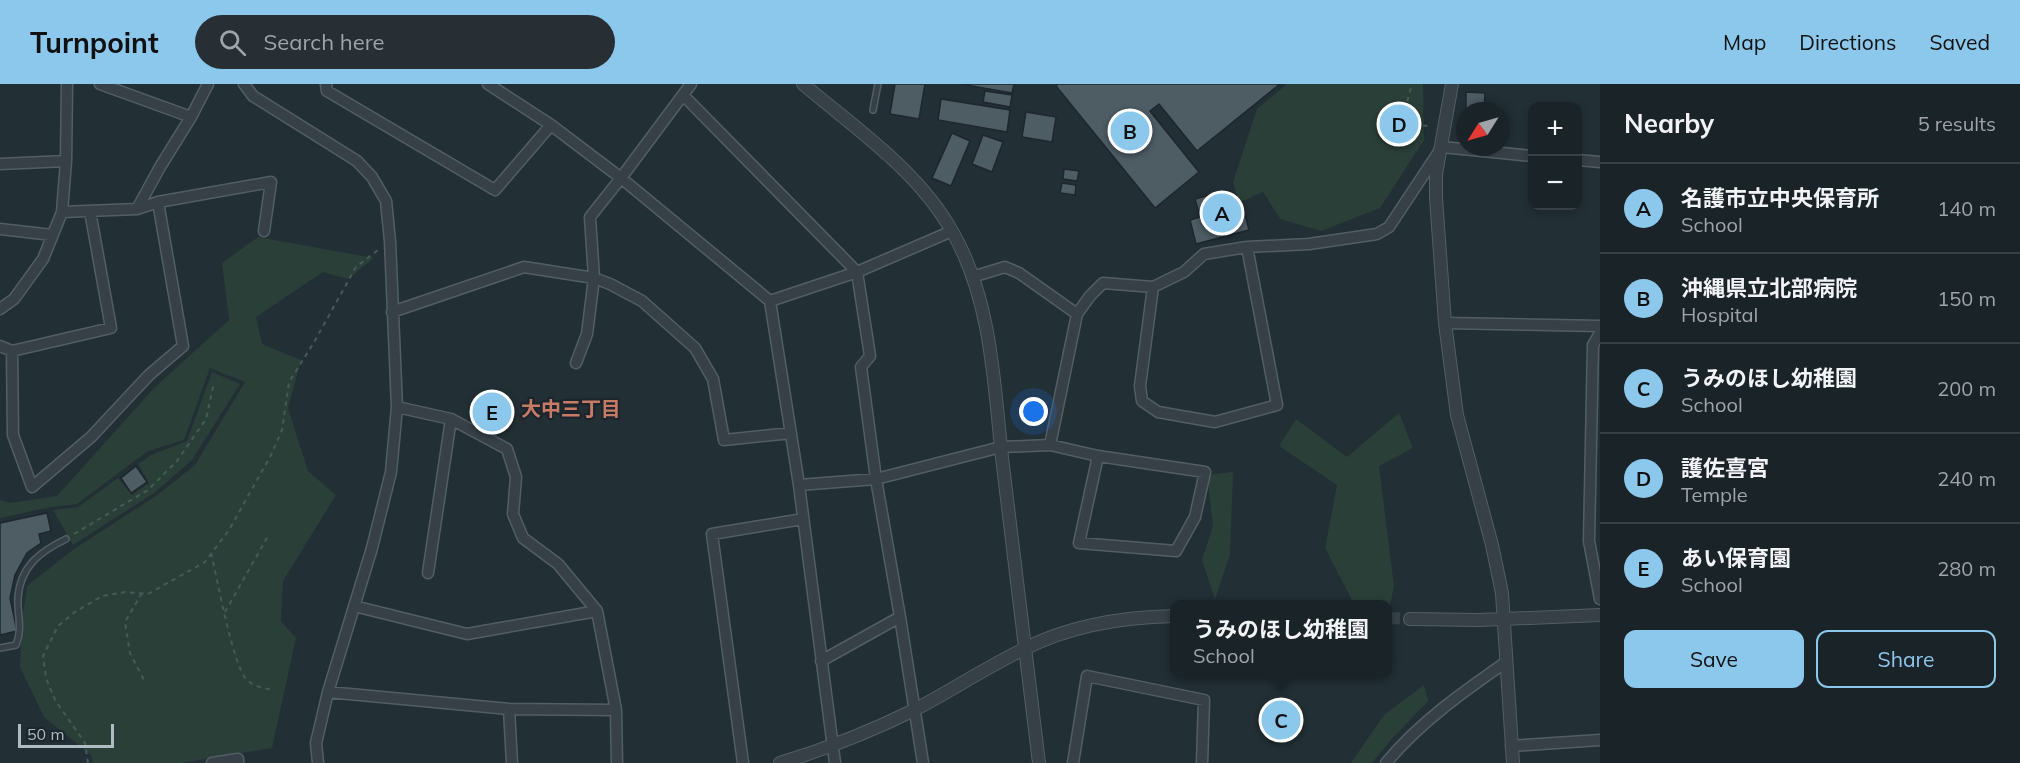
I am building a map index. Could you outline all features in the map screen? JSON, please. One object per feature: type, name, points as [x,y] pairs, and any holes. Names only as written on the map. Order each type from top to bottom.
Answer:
[{"type":"street","points":[[0,309],[14,299],[43,259],[62,212],[66,161],[67,84]]},
{"type":"street","points":[[100,84],[191,117]]},
{"type":"street","points":[[137,209],[208,84]]},
{"type":"street","points":[[244,84],[253,96],[357,161],[372,177],[386,201],[390,241],[397,407],[391,472],[328,692],[316,743],[318,763]]},
{"type":"street","points":[[326,84],[327,91],[495,190],[551,125]]},
{"type":"street","points":[[488,84],[551,125],[621,178],[770,302],[799,485],[835,763]]},
{"type":"street","points":[[576,363],[586,334],[594,278],[590,216],[692,84]]},
{"type":"street","points":[[803,84],[888,155],[918,184],[952,231],[964,254],[988,336],[1040,763]]},
{"type":"street","points":[[1452,84],[1436,174],[1445,323],[1457,415],[1492,545],[1502,593],[1513,763]]},
{"type":"street","points":[[684,96],[857,272],[870,356],[861,367],[876,480],[923,763]]},
{"type":"street","points":[[1442,147],[1528,156]]},
{"type":"street","points":[[1050,444],[1077,314],[1090,296],[1103,284],[1153,287],[1184,272],[1204,254],[1247,247],[1310,244],[1377,234],[1389,227],[1442,147]]},
{"type":"street","points":[[1582,160],[1600,162]]},
{"type":"street","points":[[0,164],[66,161]]},
{"type":"street","points":[[62,212],[137,209],[158,202],[271,182],[264,231]]},
{"type":"street","points":[[12,351],[13,435],[32,487],[91,437],[149,375],[183,346],[158,202]]},
{"type":"street","points":[[0,346],[12,351],[111,328],[90,211]]},
{"type":"street","points":[[0,229],[52,235]]},
{"type":"street","points":[[770,302],[857,272],[952,231]]},
{"type":"street","points":[[1153,287],[1140,386],[1142,401],[1158,412],[1215,422],[1277,405],[1247,247]]},
{"type":"street","points":[[392,312],[524,267],[594,278],[642,301],[695,348],[712,379],[724,440],[791,433]]},
{"type":"street","points":[[972,277],[1005,267],[1019,273],[1077,314]]},
{"type":"street","points":[[1445,323],[1600,326]]},
{"type":"street","points":[[1600,333],[1593,345],[1589,541],[1600,599]]},
{"type":"street","points":[[397,407],[451,419],[507,449],[516,477],[513,514],[523,538],[558,564],[597,611],[616,710],[617,763]]},
{"type":"street","points":[[428,573],[451,419]]},
{"type":"street","points":[[799,485],[876,480],[1001,447],[1050,444],[1098,456],[1205,472],[1195,517],[1176,551],[1079,543],[1098,456]]},
{"type":"street","points":[[743,763],[712,534],[803,519]]},
{"type":"street","points":[[354,606],[467,634],[597,611]]},
{"type":"street","points":[[1410,619],[1479,621],[1600,615]]},
{"type":"street","points":[[780,763],[833,746],[915,710],[1025,648],[1095,625],[1135,618],[1170,616]]},
{"type":"street","points":[[821,661],[900,617]]},
{"type":"street","points":[[1386,763],[1405,740],[1434,715],[1506,662]]},
{"type":"street","points":[[1073,763],[1088,676],[1204,700],[1202,763]]},
{"type":"street","points":[[328,692],[509,709],[616,710]]},
{"type":"street","points":[[509,709],[512,763]]},
{"type":"street","points":[[1511,746],[1600,740]]},
{"type":"street","points":[[212,763],[237,759],[238,763]]},
{"type":"lane","points":[[873,110],[878,84]]},
{"type":"lane","points":[[0,648],[16,645],[20,635],[18,597],[23,577],[33,559],[66,539]]},
{"type":"path","points":[[1405,110],[1412,84]]},
{"type":"path","points":[[1405,125],[1437,126]]},
{"type":"path","points":[[88,763],[85,742],[55,700],[46,678],[43,656],[58,626],[75,612],[102,596],[125,592],[148,594],[205,562],[212,554],[229,530],[282,430],[289,382],[313,345],[356,267],[390,241]]},
{"type":"path","points":[[66,539],[148,490],[177,461],[206,419],[214,383]]},
{"type":"path","points":[[225,612],[268,536]]},
{"type":"path","points":[[212,554],[237,661],[246,679],[259,687],[273,690]]},
{"type":"path","points":[[142,593],[125,622],[130,653],[145,682]]},
{"type":"green space","points":[[1287,84],[1423,84],[1424,140],[1380,208],[1321,231],[1280,219],[1263,192],[1239,203],[1233,182],[1257,109]]},
{"type":"green space","points":[[258,237],[374,258],[348,279],[323,272],[256,317],[262,344],[301,360],[288,408],[308,471],[336,495],[283,581],[281,621],[296,638],[272,748],[180,763],[93,763],[91,755],[44,717],[20,667],[22,621],[27,586],[74,549],[156,496],[195,465],[245,382],[210,368],[184,440],[148,451],[77,504],[0,518],[0,500],[10,503],[57,496],[154,388],[229,320],[222,263]]},
{"type":"green space","points":[[212,372],[240,384],[192,460],[154,493],[73,545],[53,510],[78,507],[118,478],[132,495],[149,483],[138,464],[151,455],[187,441]]},
{"type":"green space","points":[[1399,413],[1413,448],[1379,466],[1394,586],[1391,600],[1352,600],[1325,548],[1337,485],[1279,446],[1296,419],[1347,457]]},
{"type":"green space","points":[[1233,472],[1230,555],[1215,599],[1202,560],[1213,526],[1207,475]]},
{"type":"green space","points":[[1424,685],[1428,701],[1372,763],[1351,763],[1384,715]]},
{"type":"building","points":[[895,84],[925,84],[919,119],[890,114]]},
{"type":"building","points":[[960,84],[1014,84],[1012,93]]},
{"type":"building","points":[[1058,84],[1280,84],[1197,151],[1159,104],[1150,111],[1199,172],[1155,208],[1056,86]]},
{"type":"building","points":[[985,91],[1012,95],[1010,107],[983,102]]},
{"type":"building","points":[[1466,92],[1485,93],[1484,102],[1466,102]]},
{"type":"building","points":[[941,99],[1010,110],[1007,132],[938,120]]},
{"type":"building","points":[[1026,112],[1056,117],[1052,142],[1022,137]]},
{"type":"building","points":[[952,133],[970,141],[951,186],[932,178]]},
{"type":"building","points":[[983,135],[1003,142],[992,172],[972,164]]},
{"type":"building","points":[[1064,169],[1079,171],[1077,181],[1063,179]]},
{"type":"building","points":[[1062,183],[1076,185],[1075,195],[1060,193]]},
{"type":"building","points":[[1229,190],[1234,208],[1243,206],[1249,230],[1196,244],[1190,220],[1200,217],[1195,199]]},
{"type":"building","points":[[136,466],[147,482],[131,493],[121,478]]},
{"type":"building","points":[[47,513],[51,531],[39,534],[41,543],[27,553],[15,575],[10,598],[17,631],[0,635],[0,523]]},
{"type":"tunnel","points":[[1392,618],[1410,619]]},
{"type":"place","name":"護佐喜宮","points":[[1399,124]]},
{"type":"place","name":"沖縄県立北部病院","points":[[1130,131]]},
{"type":"place","name":"名護市立中央保育所","points":[[1222,213]]},
{"type":"place","name":"あい保育園","points":[[492,412]]},
{"type":"place","name":"うみのほし幼稚園","points":[[1281,720]]},
{"type":"district","name":"大中三丁目","points":[[571,408]]}]
